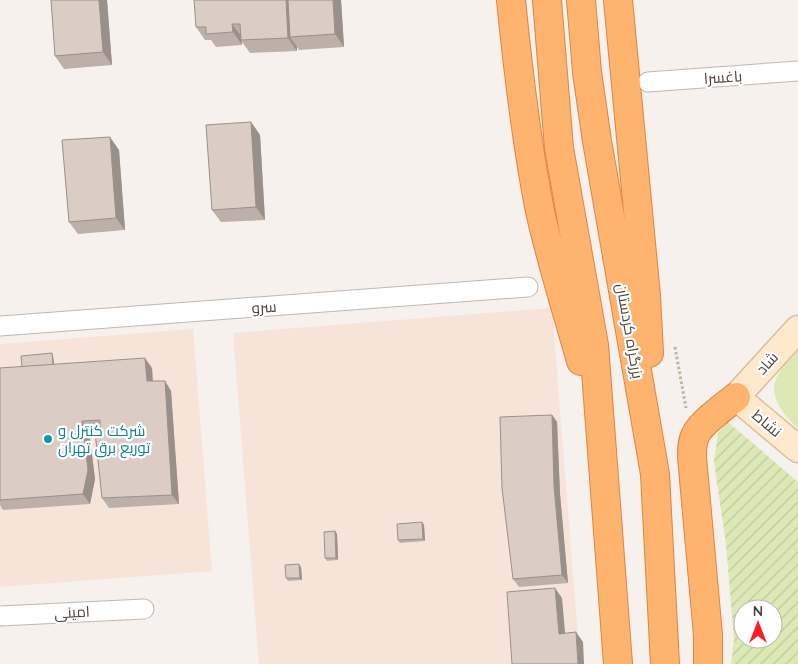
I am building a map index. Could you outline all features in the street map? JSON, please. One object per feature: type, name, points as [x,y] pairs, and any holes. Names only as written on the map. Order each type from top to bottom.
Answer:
[{"type":"highway","points":[[511,0],[528,142],[541,212],[560,288],[600,425]]},
{"type":"highway","points":[[547,0],[559,148],[594,345],[618,664]]},
{"type":"highway","name":"بزرگراه کردستان","points":[[581,0],[587,72],[597,141],[655,474],[665,664]]},
{"type":"highway","points":[[618,0],[646,296],[655,474]]},
{"type":"highway","points":[[708,664],[708,635],[692,457],[693,443],[696,433],[736,397]]},
{"type":"main road","name":"شاد","points":[[736,397],[798,329]]},
{"type":"main road","name":"نشاط","points":[[736,397],[798,449]]},
{"type":"street","name":"باغسرا","points":[[648,82],[798,71]]},
{"type":"street","name":"سرو","points":[[0,326],[528,288]]},
{"type":"street","name":"امینی","points":[[0,616],[144,609]]},
{"type":"shaded area","points":[[552,308],[580,664],[259,664],[233,333]]},
{"type":"shaded area","points":[[193,329],[212,571],[0,587],[0,344]]},
{"type":"green space","points":[[798,351],[798,428],[782,411],[775,397],[774,390],[775,382],[780,372]]},
{"type":"green space","points":[[728,422],[798,482],[798,664],[731,664],[733,648],[783,649],[783,599],[733,599],[733,628],[726,544],[714,462],[718,433]]},
{"type":"building","points":[[51,0],[99,0],[103,52],[55,56]]},
{"type":"building","points":[[194,0],[286,0],[288,38],[241,40],[240,24],[232,24],[233,32],[206,34],[206,27],[196,27]]},
{"type":"building","points":[[288,0],[333,0],[335,34],[290,37]]},
{"type":"building","points":[[251,122],[256,207],[212,210],[206,125]]},
{"type":"building","points":[[110,137],[116,218],[69,222],[62,140]]},
{"type":"building","points":[[52,353],[53,365],[22,367],[21,356]]},
{"type":"building","name":"شرکت کنترل و توریع برق تهران","points":[[145,358],[147,381],[165,381],[172,495],[102,498],[95,432],[100,432],[100,420],[82,421],[88,470],[83,494],[0,500],[0,368]]},
{"type":"building","points":[[552,415],[554,486],[562,575],[513,579],[502,488],[500,417]]},
{"type":"building","points":[[422,522],[423,539],[398,540],[397,524]]},
{"type":"building","points":[[335,531],[336,558],[325,558],[324,532]]},
{"type":"building","points":[[299,564],[300,578],[286,578],[285,565]]},
{"type":"building","points":[[555,588],[559,634],[576,632],[578,664],[512,664],[507,592]]},
{"type":"place","name":"شرکت کنترل و توریع برق تهران","points":[[48,439]]}]
